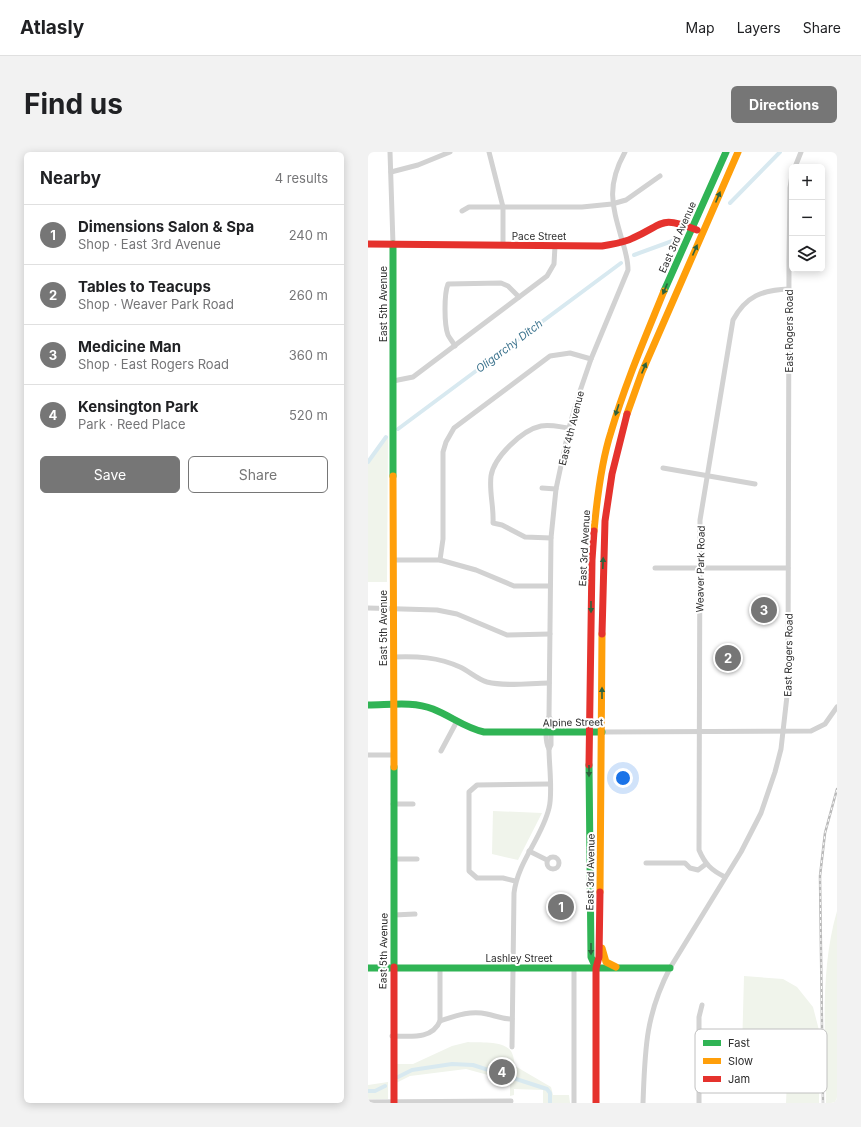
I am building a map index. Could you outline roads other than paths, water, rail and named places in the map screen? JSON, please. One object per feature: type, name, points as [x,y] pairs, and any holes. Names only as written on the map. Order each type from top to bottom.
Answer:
[{"type":"main road","name":"East 3rd Avenue","points":[[596,968],[591,957],[589,732],[592,555],[596,510],[604,460],[628,380],[665,288],[726,152]]},
{"type":"main road","name":"East 3rd Avenue","points":[[596,1103],[596,968],[599,957],[600,922],[603,555],[612,474],[625,419],[640,378],[738,152]]},
{"type":"main road","name":"Pace Street","points":[[368,244],[602,246],[623,242],[662,222],[674,222],[693,228],[702,233]]},
{"type":"main road","name":"East 5th Avenue","points":[[393,244],[394,915],[392,1036],[394,1102]]},
{"type":"main road","name":"Alpine Street","points":[[368,706],[428,707],[468,728],[484,732],[602,732]]},
{"type":"main road","points":[[600,922],[603,955],[610,965],[618,968]]},
{"type":"main road","name":"Lashley Street","points":[[368,968],[670,968]]},
{"type":"street","name":"East 5th Avenue","points":[[390,152],[393,244]]},
{"type":"street","points":[[391,172],[418,165],[450,152]]},
{"type":"street","points":[[489,152],[503,207],[503,246]]},
{"type":"street","points":[[795,164],[801,152]]},
{"type":"street","name":"East 4th Avenue","points":[[512,1047],[512,968],[515,881],[549,808],[549,749],[551,745],[549,733],[551,720],[549,717],[549,683],[551,538],[556,489],[569,428],[590,359],[628,270],[627,258],[612,204],[612,181],[623,153]]},
{"type":"street","points":[[462,211],[469,207],[582,207],[612,204],[626,200],[660,176]]},
{"type":"street","name":"East Rogers Road","points":[[643,1103],[645,1043],[648,1026],[659,992],[670,968],[741,852],[761,813],[775,772],[784,731],[788,687],[790,200]]},
{"type":"street","points":[[393,381],[413,378],[547,276],[552,270],[554,264],[555,246]]},
{"type":"street","points":[[455,346],[448,336],[446,329],[446,293],[448,284],[501,283],[508,286],[519,297]]},
{"type":"street","name":"Weaver Park Road","points":[[706,864],[699,850],[700,520],[733,320],[739,309],[751,298],[772,291],[789,289]]},
{"type":"street","points":[[440,560],[443,539],[443,452],[446,442],[454,428],[550,356],[570,353],[590,359]]},
{"type":"street","points":[[551,538],[525,537],[502,524],[493,523],[491,477],[497,459],[532,429],[547,425],[569,428]]},
{"type":"street","points":[[663,468],[756,484]]},
{"type":"street","points":[[542,488],[556,489]]},
{"type":"street","points":[[393,560],[440,560],[476,570],[514,586],[550,586]]},
{"type":"street","points":[[655,568],[788,568]]},
{"type":"street","points":[[368,608],[421,608],[450,613],[475,621],[507,635],[550,634]]},
{"type":"street","points":[[393,657],[422,656],[442,660],[462,668],[481,679],[494,683],[549,683]]},
{"type":"street","name":"Alpine Street","points":[[602,732],[811,731],[820,728],[825,724],[837,707]]},
{"type":"street","points":[[441,751],[456,722]]},
{"type":"street","points":[[368,756],[393,755]]},
{"type":"street","points":[[515,881],[503,878],[477,878],[469,871],[469,792],[477,785],[550,784]]},
{"type":"street","points":[[393,804],[413,804]]},
{"type":"street","points":[[529,851],[547,860]]},
{"type":"street","points":[[393,859],[417,859]]},
{"type":"street","points":[[646,863],[685,863],[690,868],[698,870],[706,864],[715,872],[725,877]]},
{"type":"street","points":[[394,915],[415,914]]},
{"type":"street","points":[[392,1036],[422,1036],[434,1031],[440,1021],[440,968]]},
{"type":"street","points":[[574,968],[574,1103]]},
{"type":"street","points":[[699,1029],[699,1016],[702,1005]]},
{"type":"street","points":[[440,1021],[464,1014],[478,1012],[501,1019],[512,1019]]},
{"type":"street","points":[[368,1102],[455,1102],[511,1100]]},
{"type":"waterway","name":"Oligarchy Ditch","points":[[730,203],[780,152]]},
{"type":"waterway","name":"Oligarchy Ditch","points":[[634,255],[675,240]]},
{"type":"waterway","name":"Oligarchy Ditch","points":[[398,429],[621,263]]},
{"type":"waterway","name":"Oligarchy Ditch","points":[[368,462],[386,437]]},
{"type":"waterway","points":[[398,1077],[412,1070],[452,1064],[473,1065],[547,1089],[550,1093],[550,1103]]},
{"type":"waterway","points":[[368,1091],[375,1091],[385,1086]]},
{"type":"railway","points":[[822,1029],[820,876],[825,833],[837,789]]},
{"type":"railway","points":[[823,1093],[823,1103]]},
{"type":"place","name":"Medicine Man","points":[[764,610]]},
{"type":"place","name":"Tables to Teacups","points":[[728,658]]},
{"type":"place","name":"Dimensions Salon & Spa","points":[[561,907]]},
{"type":"place","name":"Kensington Park","points":[[502,1072]]}]
